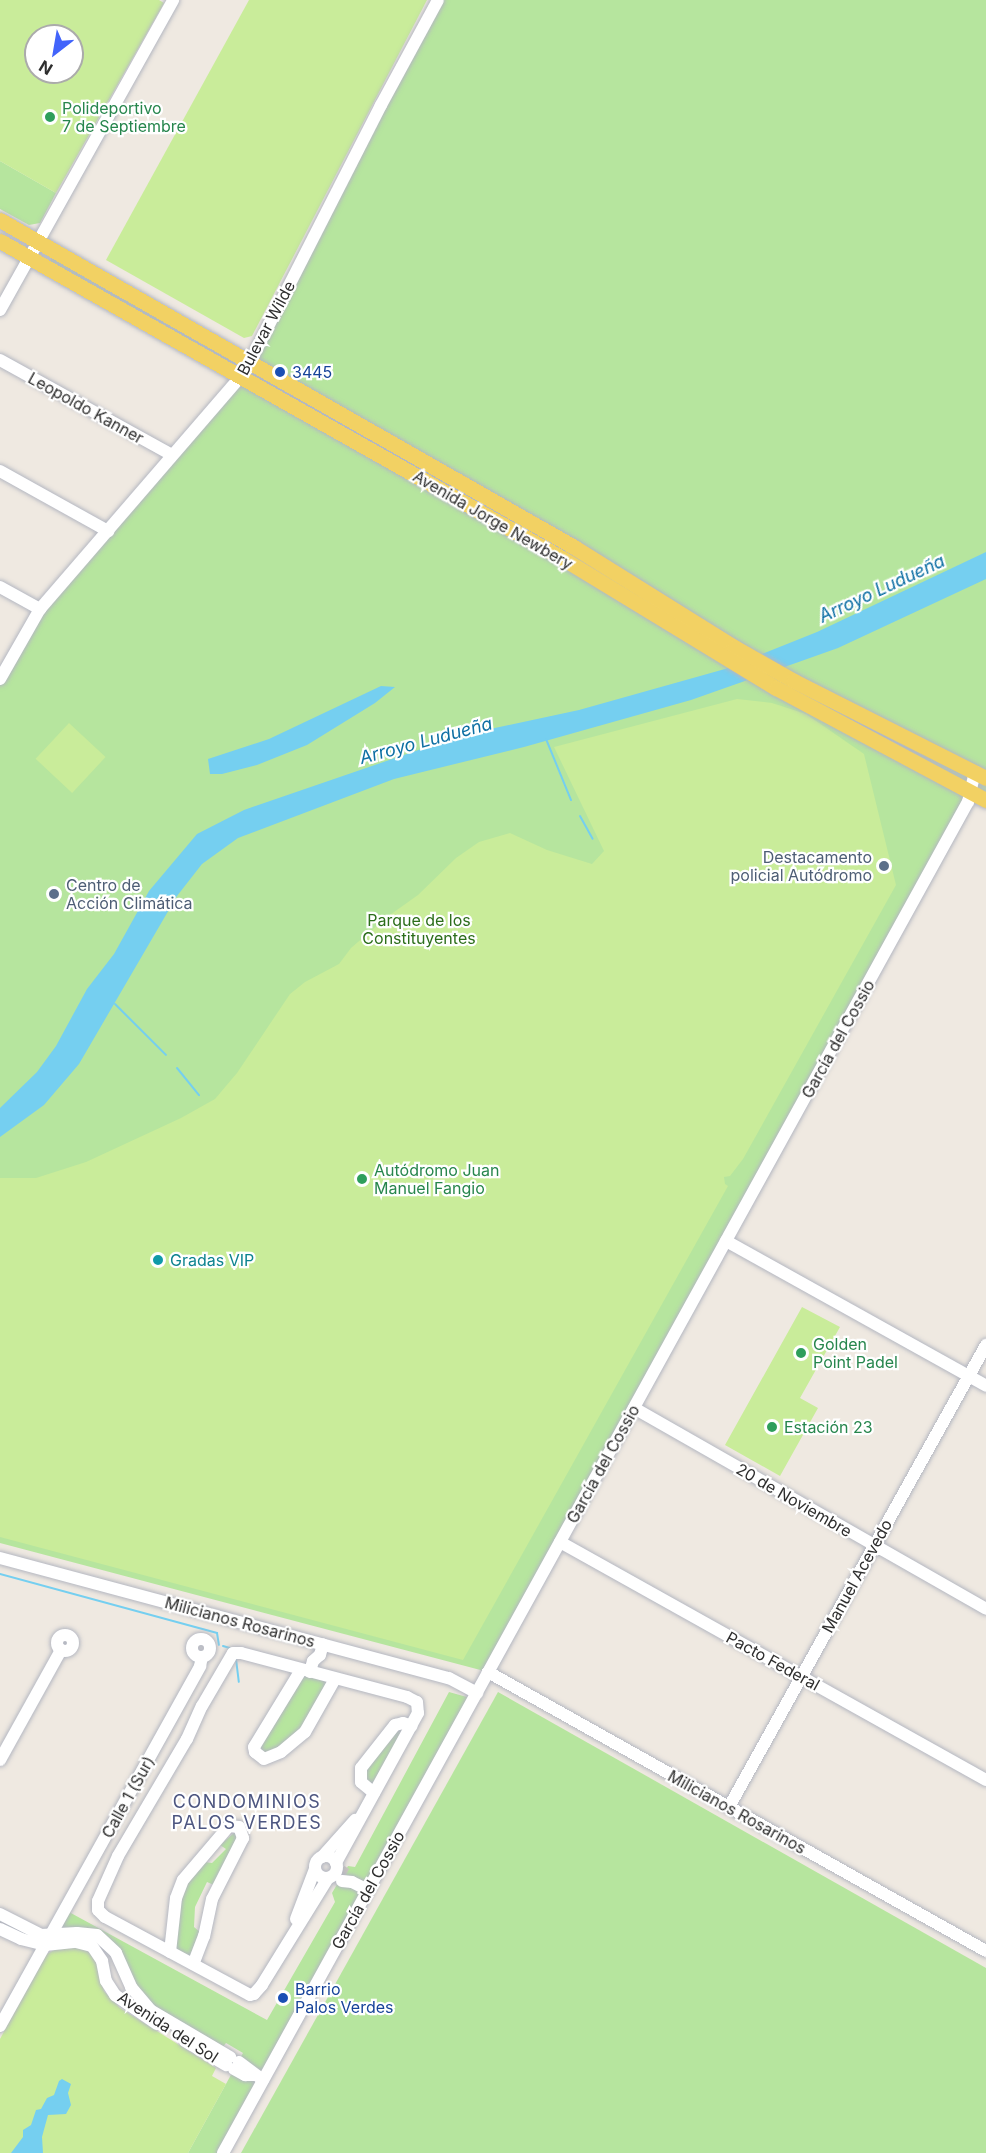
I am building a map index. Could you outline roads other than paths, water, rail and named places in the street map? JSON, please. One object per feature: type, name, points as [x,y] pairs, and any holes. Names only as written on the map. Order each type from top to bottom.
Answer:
[{"type":"main road","name":"Avenida Jorge Newbery","points":[[0,220],[574,547],[734,647],[794,681],[980,775]]},
{"type":"main road","name":"Avenida Jorge Newbery","points":[[0,241],[562,558],[716,654],[986,800]]},
{"type":"street","points":[[0,310],[173,0]]},
{"type":"street","name":"Bulevar Wilde","points":[[0,679],[40,609],[241,377],[381,105],[438,0]]},
{"type":"street","name":"Leopoldo Kanner","points":[[0,360],[172,455]]},
{"type":"street","points":[[0,471],[108,531]]},
{"type":"street","points":[[0,587],[40,609]]},
{"type":"street","name":"García del Cossio","points":[[223,2153],[259,2077],[368,1890],[968,802],[969,791],[980,775]]},
{"type":"street","points":[[726,1241],[986,1386]]},
{"type":"street","name":"Manuel Acevedo","points":[[729,1807],[986,1345]]},
{"type":"street","name":"20 de Noviembre","points":[[634,1408],[986,1609]]},
{"type":"street","name":"Pacto Federal","points":[[560,1542],[986,1780]]},
{"type":"street","name":"Milicianos Rosarinos","points":[[0,1558],[321,1649],[449,1678],[477,1693]]},
{"type":"street","points":[[321,1649],[324,1664],[311,1672],[254,1747],[255,1752],[264,1759],[281,1752],[306,1732],[335,1679]]},
{"type":"street","points":[[0,1760],[61,1650]]},
{"type":"street","points":[[233,1653],[241,1653],[311,1672],[413,1699],[419,1708],[412,1726],[363,1814],[339,1875],[289,1939],[254,1994],[243,1993],[98,1910],[98,1901],[118,1856],[187,1739],[201,1706],[233,1653]]},
{"type":"street","name":"Calle 1 (Sur)","points":[[0,2026],[200,1666],[202,1657]]},
{"type":"street","name":"Milicianos Rosarinos","points":[[488,1672],[986,1951]]},
{"type":"street","points":[[374,1793],[361,1782],[361,1768],[395,1725],[403,1723],[412,1726]]},
{"type":"street","points":[[289,1939],[316,1861],[322,1857],[350,1823],[363,1814]]},
{"type":"street","points":[[170,1952],[176,1898],[183,1880],[229,1826],[239,1827],[243,1838],[212,1899],[204,1936],[193,1964]]},
{"type":"street","points":[[322,1857],[331,1858],[339,1875]]},
{"type":"street","points":[[315,1869],[318,1875],[339,1875],[368,1890]]},
{"type":"street","name":"Avenida del Sol","points":[[0,1914],[48,1941],[77,1933],[97,1935],[116,1953],[140,2001],[161,2018],[229,2061]]},
{"type":"street","name":"Avenida del Sol","points":[[0,1929],[21,1939],[76,1942],[92,1947],[102,1961],[106,1981],[115,1995],[148,2019],[229,2061],[249,2067],[259,2077]]},
{"type":"water","name":"Arroyo Ludueña","points":[[986,552],[986,579],[838,648],[691,700],[524,747],[394,779],[238,838],[202,864],[177,896],[79,1064],[44,1105],[0,1137],[0,1108],[37,1072],[56,1046],[87,989],[114,954],[149,891],[197,834],[244,810],[462,735],[579,710],[725,669],[817,632]]},
{"type":"water","points":[[381,686],[395,687],[375,703],[307,745],[257,765],[222,774],[210,774],[208,759],[269,739]]},
{"type":"water","points":[[62,2079],[71,2084],[68,2093],[71,2105],[66,2114],[48,2115],[42,2137],[43,2153],[11,2153],[23,2137],[23,2130],[31,2125],[36,2110],[41,2109],[47,2098],[54,2095]]},
{"type":"waterway","points":[[546,739],[571,800]]},
{"type":"waterway","points":[[580,816],[593,839]]},
{"type":"waterway","points":[[115,1004],[166,1055]]},
{"type":"waterway","points":[[177,1068],[199,1095]]},
{"type":"waterway","points":[[0,1574],[217,1633],[219,1645]]},
{"type":"waterway","points":[[223,1646],[230,1648]]},
{"type":"waterway","points":[[236,1659],[239,1682]]},
{"type":"tunnel","points":[[341,1871],[346,1874]]},
{"type":"place","name":"Polideportivo 7 de Septiembre","points":[[50,117]]},
{"type":"place","name":"3445","points":[[280,372]]},
{"type":"place","name":"Destacamento policial Autódromo","points":[[884,866]]},
{"type":"place","name":"Centro de Acción Climática","points":[[54,894]]},
{"type":"place","name":"Autódromo Juan Manuel Fangio","points":[[362,1179]]},
{"type":"place","name":"Gradas VIP","points":[[158,1260]]},
{"type":"place","name":"Golden Point Padel","points":[[801,1353]]},
{"type":"place","name":"Estación 23","points":[[772,1427]]},
{"type":"place","name":"Barrio Palos Verdes","points":[[283,1998]]},
{"type":"district","name":"CONDOMINIOS PALOS VERDES","points":[[247,1813]]},
{"type":"park label","name":"Parque de los Constituyentes","points":[[419,929]]}]
